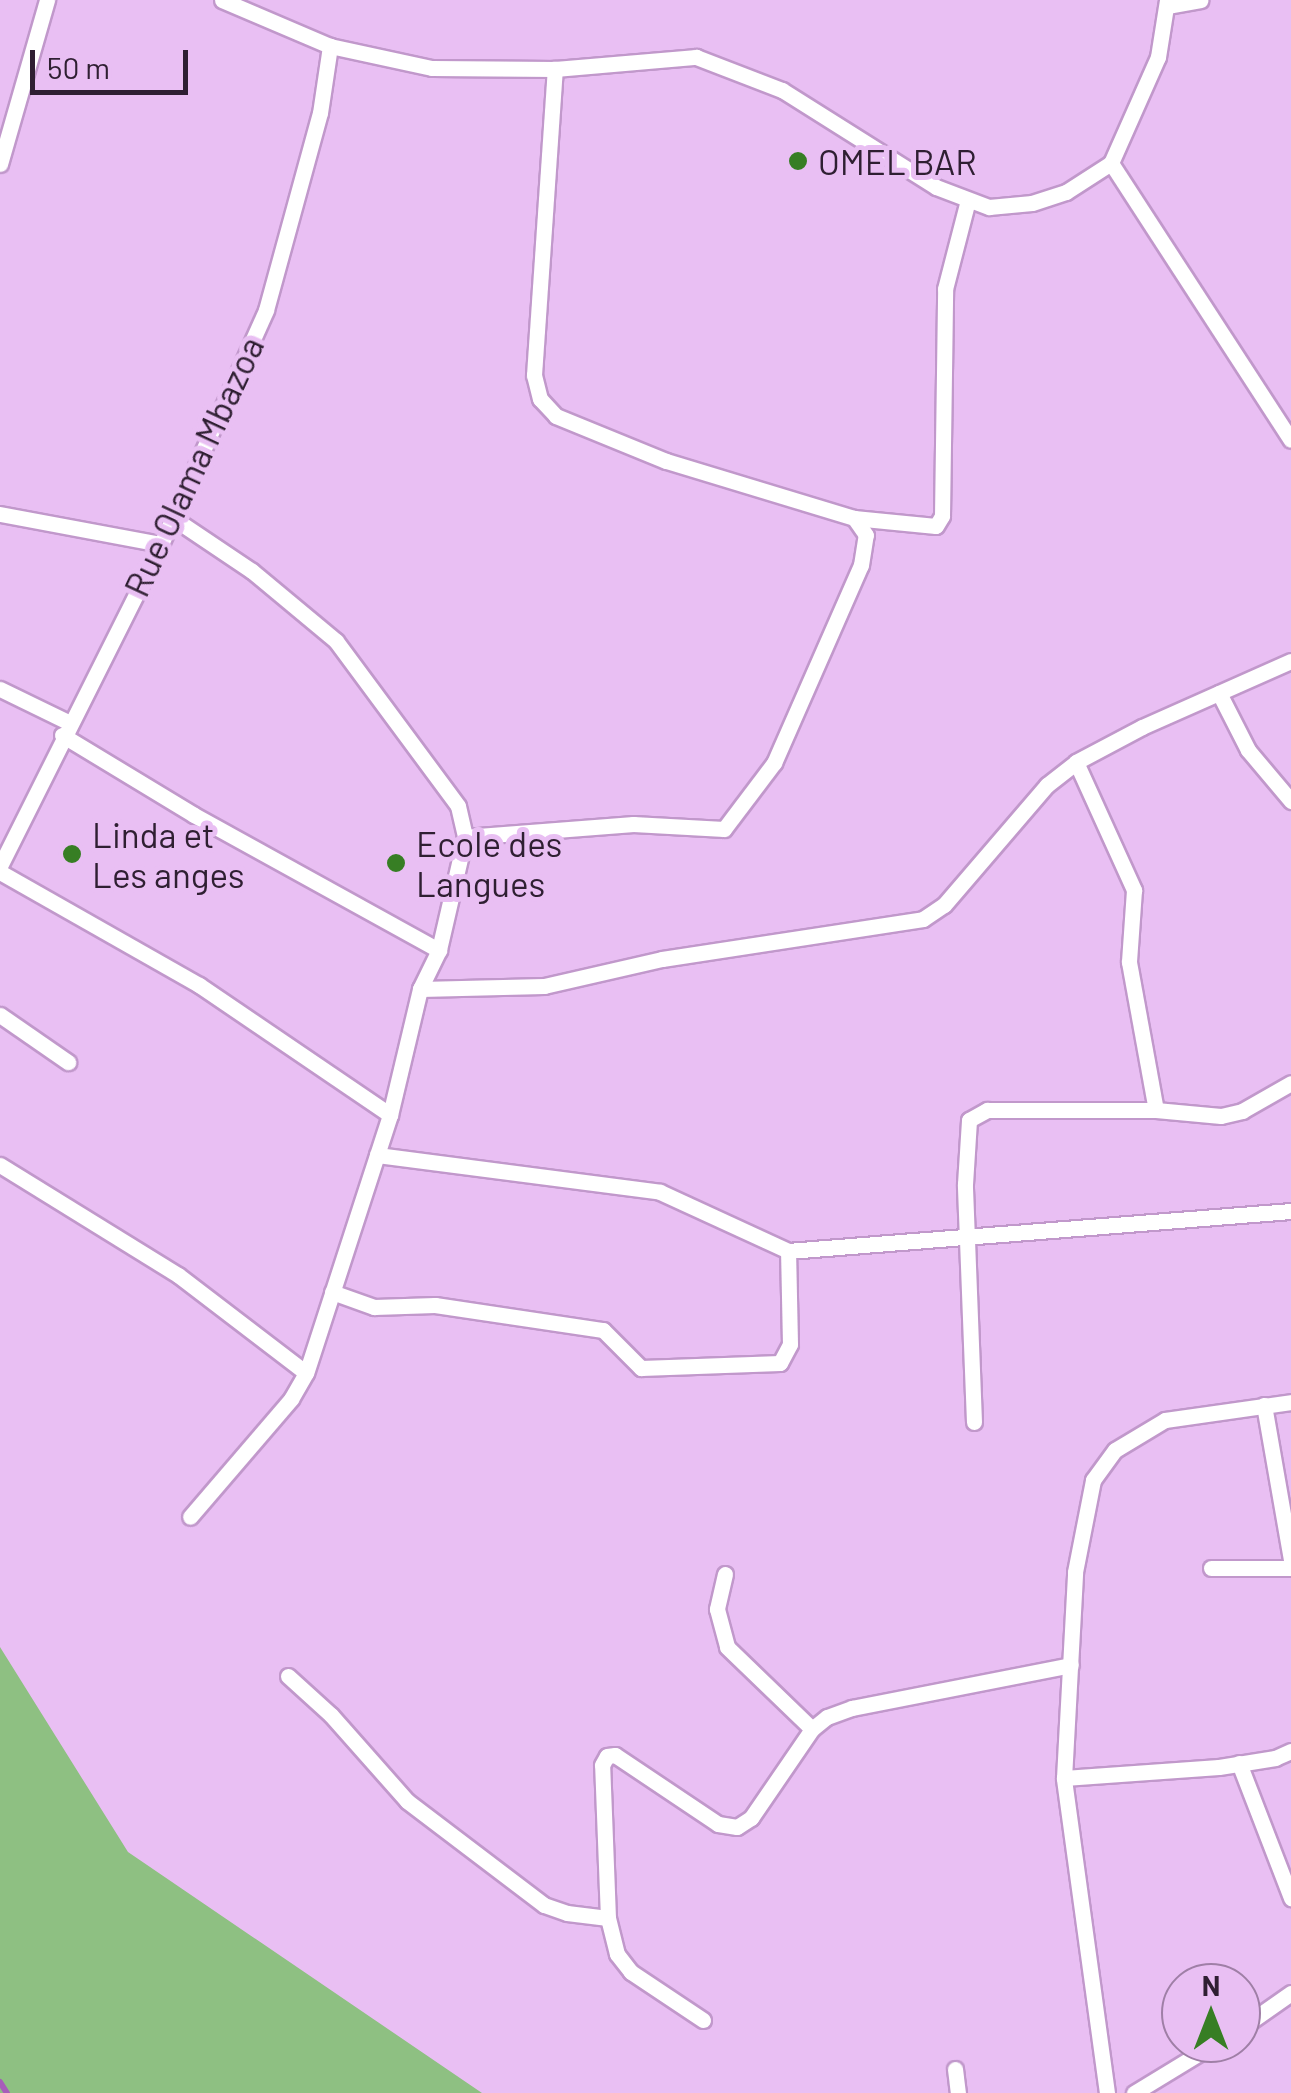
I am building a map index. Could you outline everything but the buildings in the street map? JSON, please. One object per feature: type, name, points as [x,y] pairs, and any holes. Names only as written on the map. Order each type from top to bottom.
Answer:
[{"type":"street","points":[[0,164],[47,0]]},
{"type":"street","points":[[222,0],[330,46],[432,68],[556,69],[696,56],[782,90],[936,187],[988,206],[1032,203],[1066,192],[1111,163],[1158,56],[1167,3],[1200,0]]},
{"type":"street","name":"Rue Olama Mbazoa","points":[[0,869],[65,728],[173,518],[266,310],[320,114],[330,46]]},
{"type":"street","points":[[556,69],[534,375],[540,399],[556,416],[666,460],[854,518],[936,526],[942,516],[945,289],[968,200]]},
{"type":"street","points":[[1111,163],[1291,440]]},
{"type":"street","points":[[0,514],[160,544]]},
{"type":"street","points":[[173,518],[252,571],[336,641],[458,806],[465,836],[440,950],[420,989],[390,1114],[306,1373],[291,1398],[190,1518]]},
{"type":"street","points":[[465,836],[633,824],[724,828],[774,763],[861,565],[866,535],[854,518]]},
{"type":"street","points":[[420,989],[544,986],[662,959],[923,918],[944,905],[1048,785],[1076,762],[1291,661]]},
{"type":"street","points":[[0,689],[194,815],[440,950]]},
{"type":"street","points":[[1220,693],[1248,750],[1291,801]]},
{"type":"street","points":[[1076,762],[1134,890],[1129,962],[1156,1110]]},
{"type":"street","points":[[0,869],[199,985],[390,1114]]},
{"type":"street","points":[[0,1016],[68,1062]]},
{"type":"street","points":[[974,1422],[965,1184],[969,1120],[987,1110],[1156,1110],[1221,1116],[1242,1111],[1291,1083]]},
{"type":"street","points":[[377,1156],[660,1192],[788,1251],[1291,1211]]},
{"type":"street","points":[[0,1166],[178,1275],[306,1373]]},
{"type":"street","points":[[332,1292],[374,1308],[435,1305],[604,1330],[641,1368],[780,1363],[790,1344],[788,1251]]},
{"type":"street","points":[[1107,2093],[1064,1778],[1081,1530],[1093,1480],[1115,1450],[1165,1420],[1291,1402]]},
{"type":"street","points":[[1264,1406],[1291,1558]]},
{"type":"street","points":[[1211,1568],[1291,1568]]},
{"type":"street","points":[[725,1574],[717,1609],[727,1647],[812,1729]]},
{"type":"street","points":[[703,2020],[632,1972],[618,1954],[608,1918],[602,1765],[606,1756],[615,1755],[718,1824],[737,1826],[751,1818],[812,1729],[852,1708],[1070,1665]]},
{"type":"street","points":[[288,1676],[331,1715],[406,1801],[544,1905],[567,1913],[608,1918]]},
{"type":"street","points":[[1064,1778],[1239,1763],[1275,1758],[1291,1751]]},
{"type":"street","points":[[1239,1763],[1291,1898]]},
{"type":"street","points":[[1261,2014],[1291,1992]]},
{"type":"street","points":[[1134,2093],[1183,2063]]},
{"type":"street","points":[[955,2069],[958,2093]]},
{"type":"green space","points":[[0,1647],[128,1852],[482,2093],[0,2093]]},
{"type":"waterway","points":[[0,2082],[7,2093]]},
{"type":"place","name":"OMEL BAR","points":[[798,161]]},
{"type":"place","name":"Linda et Les anges","points":[[72,854]]},
{"type":"place","name":"Ecole des Langues","points":[[396,863]]}]
